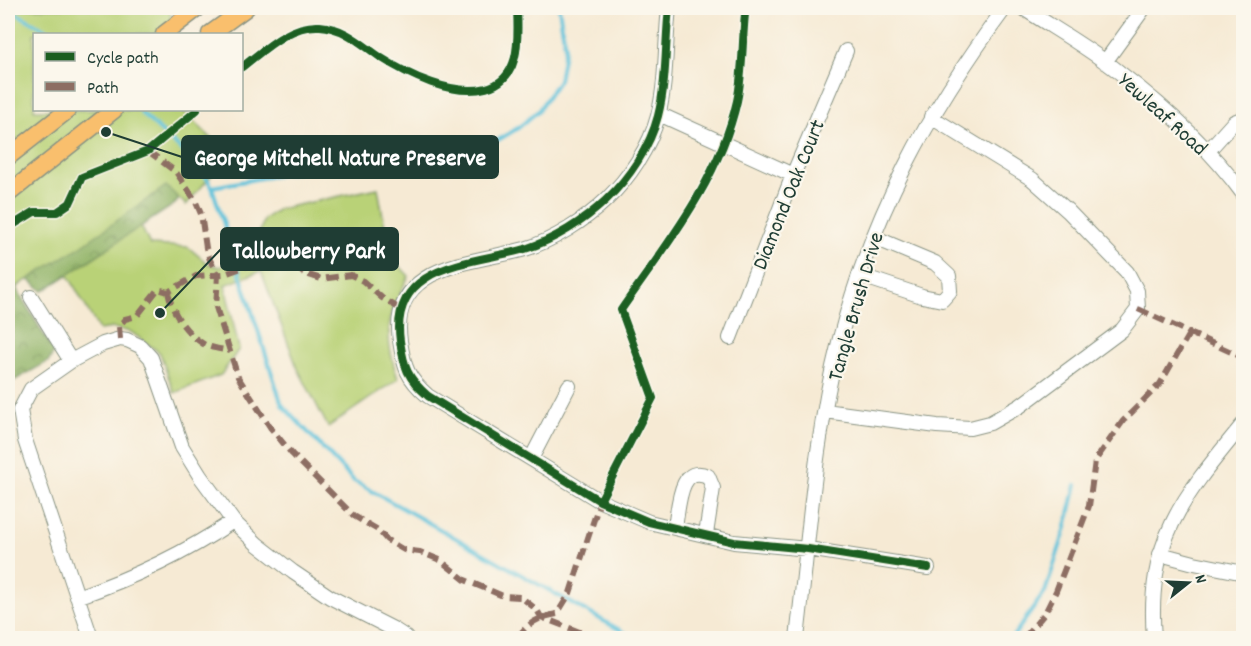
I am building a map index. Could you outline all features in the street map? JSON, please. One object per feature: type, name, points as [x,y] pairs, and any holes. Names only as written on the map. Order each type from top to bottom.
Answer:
[{"type":"main road","points":[[165,33],[198,8]]},
{"type":"main road","points":[[211,33],[246,8]]},
{"type":"main road","points":[[8,157],[67,111]]},
{"type":"main road","points":[[8,194],[113,111]]},
{"type":"street","points":[[669,8],[658,114],[644,150],[622,183],[606,200],[573,226],[550,238],[526,248],[467,260],[446,267],[413,287],[403,305],[398,330],[403,364],[409,376],[422,391],[615,508],[650,522],[734,542],[808,549],[928,568]]},
{"type":"street","name":"Tangle Brush Drive","points":[[797,639],[816,462],[838,344],[860,275],[873,237],[903,168],[931,117],[1005,8]]},
{"type":"street","name":"Yewleaf Road","points":[[1023,8],[1118,71],[1187,130],[1208,151],[1244,195]]},
{"type":"street","name":"Yewleaf Road","points":[[1105,62],[1144,8]]},
{"type":"street","name":"Diamond Oak Court","points":[[730,338],[793,175],[846,51]]},
{"type":"street","points":[[658,114],[793,175]]},
{"type":"street","points":[[825,411],[938,426],[970,428],[990,423],[1020,406],[1122,330],[1138,309],[1137,291],[1127,272],[1050,194],[1032,179],[989,151],[931,117]]},
{"type":"street","points":[[1208,151],[1234,122],[1244,118]]},
{"type":"street","points":[[860,275],[922,296],[942,300],[950,291],[949,276],[935,263],[873,237]]},
{"type":"street","points":[[31,297],[71,361]]},
{"type":"street","points":[[91,639],[24,440],[20,410],[31,389],[71,361],[103,344],[120,339],[140,346],[151,358],[182,447],[233,521],[256,544],[293,572],[330,597],[393,629],[407,639]]},
{"type":"street","points":[[531,459],[569,386]]},
{"type":"street","points":[[1154,639],[1155,580],[1175,514],[1244,423]]},
{"type":"street","points":[[675,527],[684,481],[692,474],[700,473],[708,476],[713,488],[706,534]]},
{"type":"street","points":[[77,597],[116,584],[169,561],[233,521]]},
{"type":"street","points":[[1161,554],[1244,573]]},
{"type":"green space","points":[[8,8],[170,8],[172,33],[33,33],[33,111],[183,111],[229,155],[186,205],[166,186],[80,247],[8,292]]},
{"type":"green space","points":[[129,141],[183,194],[175,204],[43,291],[28,279],[16,288],[54,352],[49,361],[8,384],[8,235]]},
{"type":"green space","points":[[378,188],[390,256],[409,276],[395,303],[389,326],[390,350],[398,379],[328,427],[297,367],[261,271],[225,285],[239,349],[221,375],[174,393],[160,353],[131,332],[113,328],[99,330],[68,275],[141,226],[150,245],[188,247],[207,263],[219,267],[257,256],[255,246],[264,219],[279,209]]},
{"type":"waterway","points":[[212,187],[399,153],[493,143],[518,128],[538,111],[559,80],[565,47],[559,8]]},
{"type":"waterway","points":[[8,9],[52,33]]},
{"type":"waterway","points":[[141,113],[200,167],[212,187],[282,405],[354,481],[634,638]]},
{"type":"waterway","points":[[1012,638],[1045,592],[1065,531],[1076,485]]},
{"type":"marked path","points":[[148,151],[176,172],[195,200],[201,214],[206,248],[218,275],[216,307],[238,377],[270,427],[292,454],[354,516],[378,530],[387,540],[404,550],[420,552],[440,560],[465,580],[503,596],[521,597],[537,610],[541,617],[595,638]]},
{"type":"marked path","points":[[120,339],[119,326],[125,319],[137,316],[158,289],[168,292],[196,276],[224,274],[276,256],[288,258],[303,273],[321,279],[351,275],[363,281],[382,298],[402,310]]},
{"type":"marked path","points":[[168,292],[172,307],[190,333],[205,345],[230,351]]},
{"type":"marked path","points":[[1138,309],[1244,358]]},
{"type":"marked path","points":[[1024,638],[1045,613],[1056,591],[1089,506],[1095,461],[1123,421],[1160,384],[1190,332]]},
{"type":"marked path","points":[[517,638],[534,622],[557,614],[570,593],[601,498]]},
{"type":"cycle path","points":[[243,66],[278,39],[298,29],[320,26],[345,33],[391,64],[431,83],[459,89],[486,88],[498,83],[512,66],[517,44],[517,8]]},
{"type":"cycle path","points":[[669,8],[664,76],[658,116],[650,139],[630,172],[597,208],[558,235],[525,249],[438,271],[421,282],[407,296],[400,315],[400,341],[408,372],[428,396],[600,501],[649,522],[734,542],[808,549],[928,568]]},
{"type":"cycle path","points":[[600,501],[653,398],[621,310],[689,211],[718,158],[737,101],[745,14],[749,8]]},
{"type":"cycle path","points":[[8,228],[34,212],[57,212],[70,203],[82,177],[148,151],[196,111]]},
{"type":"place","name":"George Mitchell Nature Preserve","points":[[106,132]]},
{"type":"place","name":"Tallowberry Park","points":[[160,313]]}]
